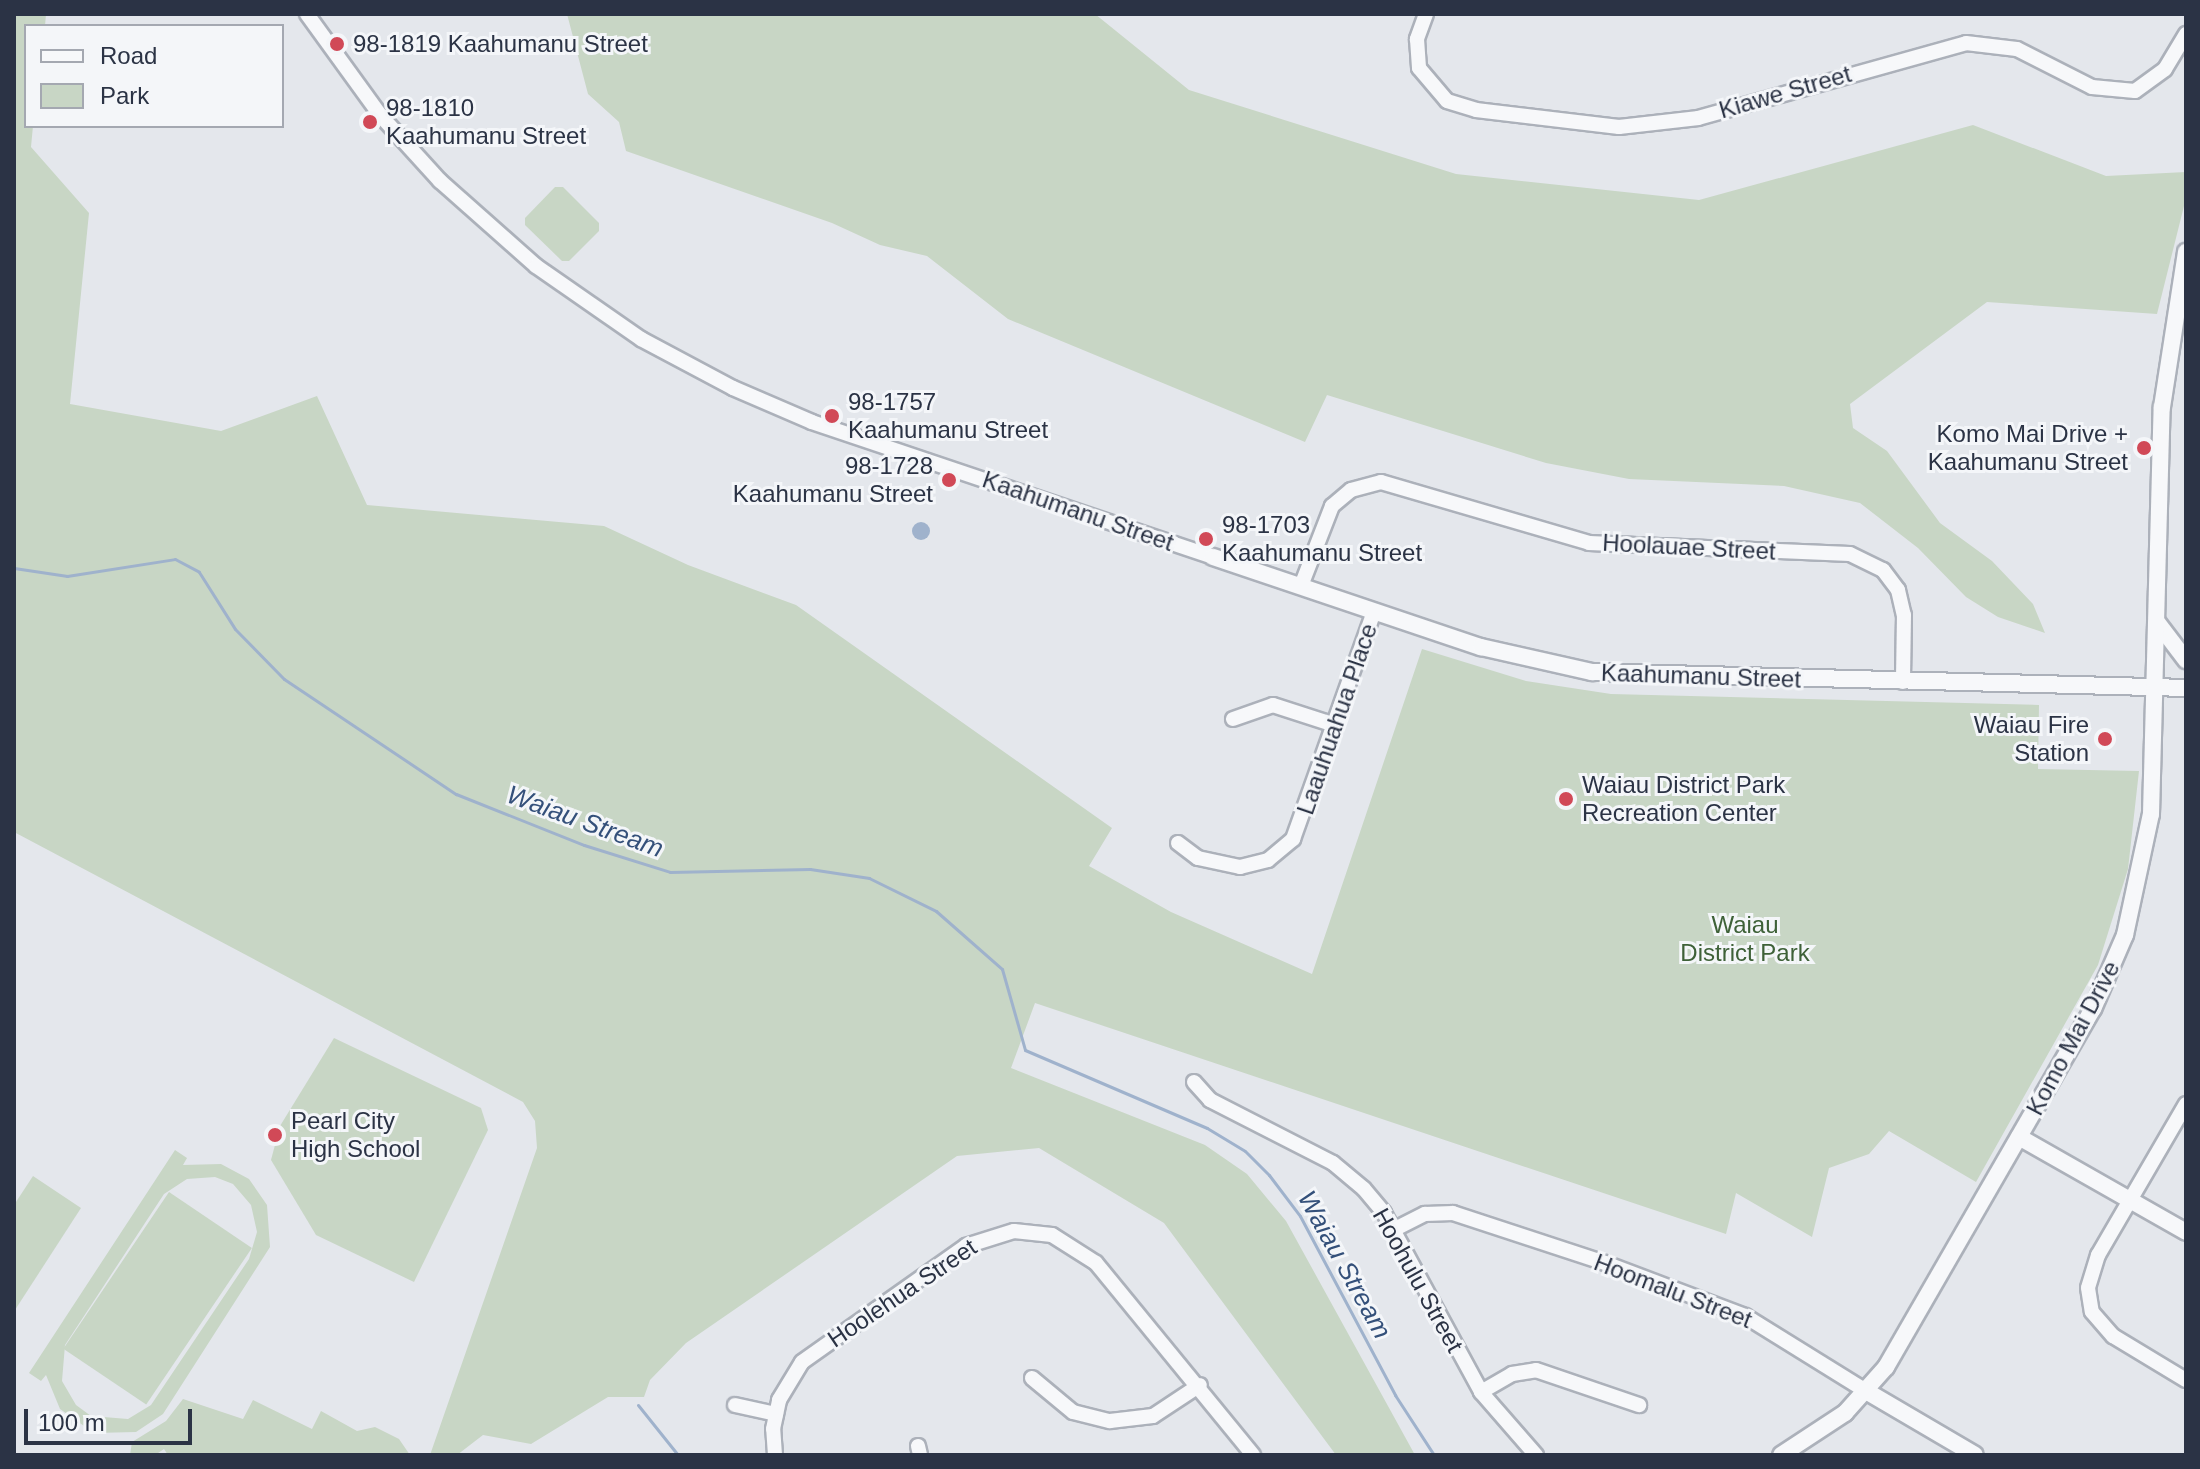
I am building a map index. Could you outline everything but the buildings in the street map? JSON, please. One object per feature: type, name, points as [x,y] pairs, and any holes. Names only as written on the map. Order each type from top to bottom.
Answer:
[{"type":"street","name":"Kaahumanu Street","points":[[307,14],[380,115],[440,181],[536,266],[641,339],[733,388],[812,422],[1514,657],[1592,672],[2186,688]]},
{"type":"street","name":"Kiawe Street","points":[[1426,14],[1417,39],[1419,68],[1447,101],[1476,110],[1619,127],[1698,118],[1966,43],[2017,49],[2101,90],[2135,91],[2165,69],[2186,34]]},
{"type":"street","name":"Komo Mai Drive","points":[[1781,1455],[1832,1423],[1866,1391],[2093,1009],[2133,913],[2151,814],[2164,377],[2186,252]]},
{"type":"street","name":"Hoolauae Street","points":[[1301,586],[1332,506],[1351,490],[1381,482],[1589,543],[1850,554],[1875,564],[1898,590],[1904,615],[1903,682]]},
{"type":"street","name":"Laauhuahua Place","points":[[1178,843],[1198,858],[1231,867],[1257,865],[1277,854],[1299,829],[1374,611]]},
{"type":"street","points":[[2157,622],[2186,660]]},
{"type":"street","points":[[1233,719],[1273,705],[1335,725]]},
{"type":"street","name":"Hoohulu Street","points":[[1194,1082],[1210,1100],[1346,1172],[1370,1195],[1393,1230],[1481,1392],[1536,1455]]},
{"type":"street","points":[[2186,1104],[2093,1267],[2090,1304],[2113,1336],[2186,1380]]},
{"type":"street","points":[[2019,1137],[2186,1232]]},
{"type":"street","name":"Hoomalu Street","points":[[1393,1230],[1425,1214],[1453,1213],[1605,1263],[1745,1316],[1975,1455]]},
{"type":"street","name":"Hoolehua Street","points":[[775,1455],[776,1414],[784,1386],[812,1354],[966,1246],[1014,1231],[1052,1235],[1086,1254],[1200,1385],[1253,1455]]},
{"type":"street","points":[[1481,1392],[1512,1374],[1544,1371],[1639,1405]]},
{"type":"street","points":[[1032,1378],[1073,1412],[1110,1421],[1153,1416],[1200,1385]]},
{"type":"street","points":[[735,1405],[776,1414]]},
{"type":"green space","name":"Waiau District Park","points":[[14,14],[46,14],[45,24],[24,24],[24,128],[33,128],[31,147],[89,213],[70,404],[221,431],[317,396],[367,505],[604,526],[688,565],[796,605],[1112,828],[1089,866],[1171,912],[1312,974],[1422,649],[1526,681],[1611,694],[2039,705],[2038,769],[2139,771],[2128,869],[2098,965],[1976,1182],[1889,1131],[1869,1154],[1829,1168],[1812,1237],[1736,1193],[1726,1234],[1035,1003],[1011,1068],[1205,1145],[1247,1174],[1286,1221],[1415,1455],[1336,1455],[1164,1223],[1039,1148],[957,1156],[686,1343],[650,1380],[644,1397],[608,1397],[531,1444],[483,1435],[457,1455],[430,1455],[537,1148],[535,1121],[523,1102],[14,832]]},
{"type":"green space","points":[[567,14],[1095,14],[1189,90],[1456,174],[1699,200],[1973,125],[2106,176],[2186,172],[2186,198],[2157,314],[1987,302],[1850,404],[1853,428],[1887,451],[1940,523],[1992,561],[2033,604],[2045,633],[1998,617],[1966,597],[1918,548],[1860,503],[1784,486],[1629,479],[1546,463],[1327,395],[1305,442],[1008,319],[927,256],[880,245],[832,223],[626,151],[619,122],[588,94]]},
{"type":"green space","points":[[555,187],[563,187],[599,223],[599,231],[569,261],[562,261],[525,225],[525,218]]},
{"type":"green space","points":[[334,1038],[481,1108],[488,1130],[414,1282],[316,1235],[271,1160],[280,1126]]},
{"type":"green space","points":[[175,1150],[187,1158],[183,1165],[221,1164],[249,1179],[267,1205],[270,1247],[163,1414],[136,1432],[94,1433],[60,1409],[46,1375],[41,1381],[29,1373]],"holes":[[[215,1177],[233,1184],[251,1205],[257,1232],[249,1259],[151,1405],[128,1419],[91,1416],[76,1405],[62,1381],[65,1345],[164,1194],[187,1179]]]},
{"type":"green space","points":[[33,1176],[81,1208],[15,1310],[14,1205]]},
{"type":"green space","points":[[169,1192],[252,1248],[146,1405],[63,1349]]},
{"type":"green space","points":[[183,1399],[243,1419],[253,1400],[312,1429],[321,1411],[357,1431],[375,1427],[399,1439],[410,1455],[168,1455],[164,1449],[155,1455],[130,1455],[132,1442],[166,1421]]},
{"type":"water","points":[[921,522],[930,531],[921,540],[912,531]]},
{"type":"waterway","name":"Waiau Stream","points":[[14,568],[67,576],[175,559],[199,572],[235,629],[284,679],[456,794],[584,845],[670,872],[810,869],[869,878],[936,911],[1002,969],[1025,1050],[1207,1128],[1245,1151],[1269,1175],[1300,1216],[1395,1395],[1434,1455]]},
{"type":"waterway","points":[[638,1405],[678,1455]]},
{"type":"place","name":"98-1819 Kaahumanu Street","points":[[337,44]]},
{"type":"place","name":"98-1810 Kaahumanu Street","points":[[370,122]]},
{"type":"place","name":"98-1757 Kaahumanu Street","points":[[832,416]]},
{"type":"place","name":"Komo Mai Drive + Kaahumanu Street","points":[[2144,448]]},
{"type":"place","name":"98-1728 Kaahumanu Street","points":[[949,480]]},
{"type":"place","name":"98-1703 Kaahumanu Street","points":[[1206,539]]},
{"type":"place","name":"Waiau Fire Station","points":[[2105,739]]},
{"type":"place","name":"Waiau District Park Recreation Center","points":[[1566,799]]},
{"type":"place","name":"Pearl City High School","points":[[275,1135]]}]
